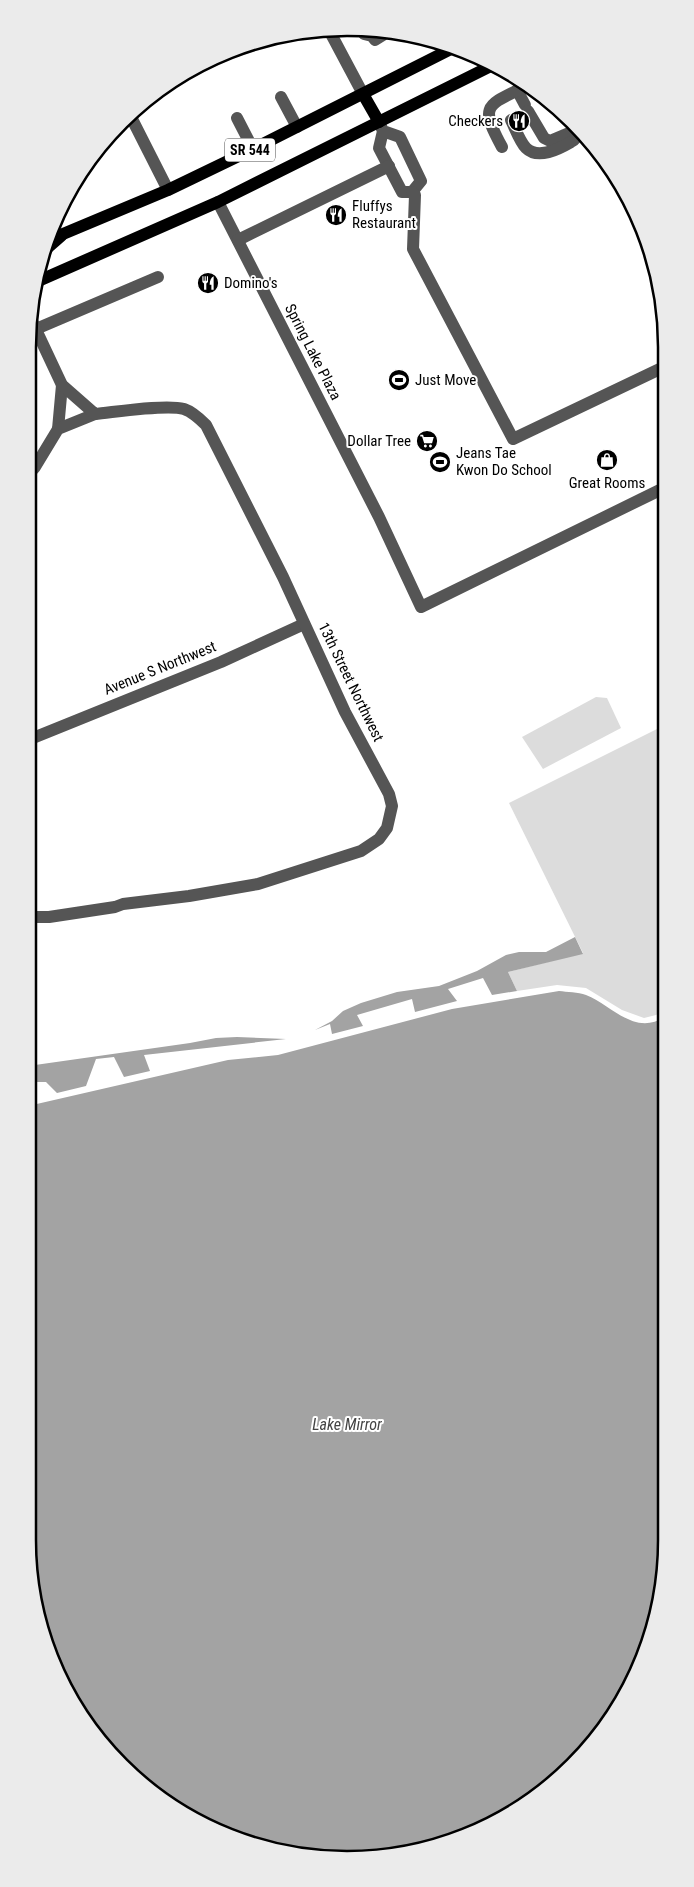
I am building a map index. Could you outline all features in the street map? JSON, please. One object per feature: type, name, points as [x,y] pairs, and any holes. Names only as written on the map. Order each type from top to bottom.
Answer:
[{"type":"main road","name":"SR 544","points":[[57,236],[168,190],[445,52]]},
{"type":"main road","name":"SR 544","points":[[44,278],[218,202],[381,126],[486,69]]},
{"type":"main road","points":[[364,94],[381,126]]},
{"type":"street","points":[[333,37],[364,94]]},
{"type":"street","points":[[502,147],[490,125],[488,112],[494,102],[520,89]]},
{"type":"street","points":[[522,90],[526,108],[544,138],[550,141],[572,133]]},
{"type":"street","points":[[281,97],[297,127]]},
{"type":"street","points":[[500,99],[526,148],[537,154],[546,153],[573,141],[576,137]]},
{"type":"street","points":[[237,118],[253,149]]},
{"type":"street","points":[[133,121],[168,190]]},
{"type":"street","points":[[381,126],[400,137],[421,181],[412,192],[402,192],[379,148],[381,126]]},
{"type":"street","points":[[238,240],[389,166]]},
{"type":"street","points":[[412,192],[415,195],[413,249],[513,439],[658,370]]},
{"type":"street","name":"Spring Lake Plaza","points":[[218,202],[378,517],[421,606],[658,491]]},
{"type":"street","points":[[37,322],[158,276]]},
{"type":"street","points":[[37,332],[62,385],[95,414]]},
{"type":"street","points":[[36,465],[58,429],[62,385]]},
{"type":"street","name":"13th Street Northwest","points":[[36,917],[49,917],[258,884],[361,850],[379,839],[385,832],[390,820],[392,806],[389,794],[345,712],[278,568],[206,425],[185,409],[172,407],[95,414],[58,429]]},
{"type":"street","name":"Avenue S Northwest","points":[[36,737],[221,662],[304,624]]},
{"type":"shaded area","points":[[596,697],[607,698],[621,728],[543,769],[522,737]]},
{"type":"shaded area","points":[[658,728],[658,1014],[644,1018],[622,1010],[586,988],[557,985],[517,991],[508,972],[583,953],[509,803]]},
{"type":"water","points":[[575,937],[583,954],[508,972],[517,991],[492,995],[483,978],[448,989],[457,1001],[415,1012],[412,999],[357,1015],[363,1026],[332,1034],[330,1024],[315,1030],[332,1021],[343,1011],[361,1003],[397,992],[439,986],[477,971],[506,955],[519,952],[546,952]]},
{"type":"water","name":"Lake Mirror","points":[[559,991],[586,995],[634,1021],[643,1023],[658,1020],[658,1540],[652,1601],[634,1659],[605,1713],[594,1729],[567,1760],[536,1787],[520,1798],[466,1827],[408,1845],[347,1851],[286,1845],[247,1834],[210,1819],[174,1798],[142,1774],[113,1745],[89,1713],[68,1677],[53,1640],[42,1601],[36,1540],[36,1104],[228,1060],[278,1055],[452,1009]]},
{"type":"water","points":[[216,1038],[286,1039],[144,1055],[150,1071],[124,1077],[114,1057],[96,1059],[86,1086],[57,1093],[46,1082],[36,1082],[36,1065]]},
{"type":"place","name":"Checkers","points":[[519,121]]},
{"type":"place","name":"Fluffys Restaurant","points":[[336,215]]},
{"type":"place","name":"Domino's","points":[[208,283]]},
{"type":"place","name":"Just Move","points":[[399,380]]},
{"type":"place","name":"Dollar Tree","points":[[427,441]]},
{"type":"place","name":"Great Rooms","points":[[607,460]]},
{"type":"place","name":"Jeans Tae Kwon Do School","points":[[440,462]]}]
